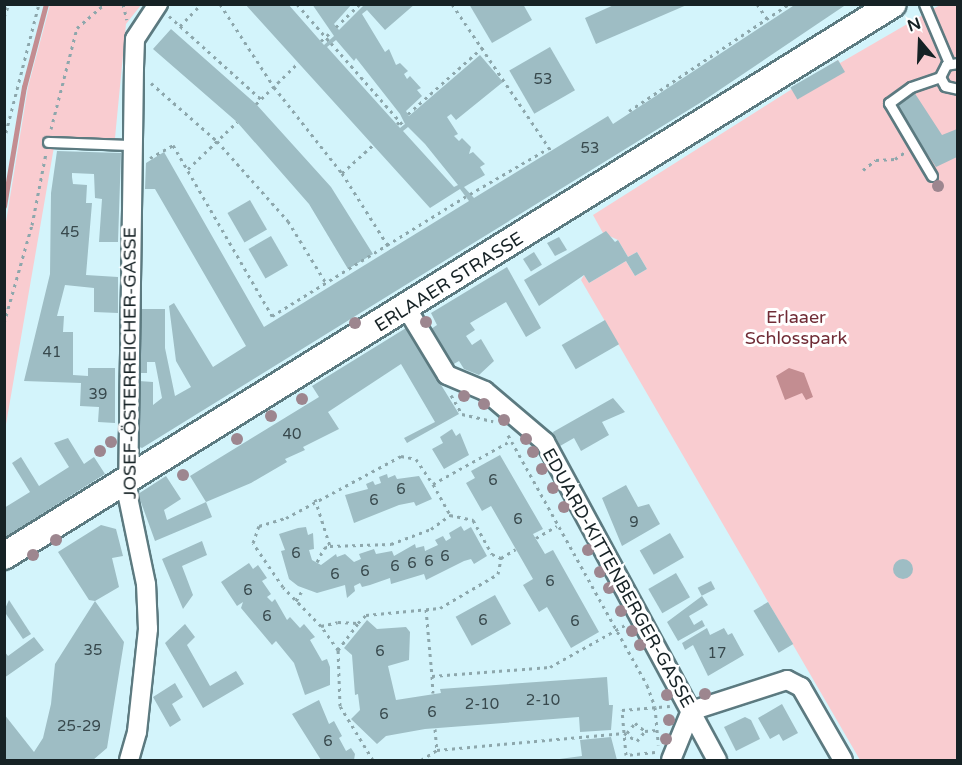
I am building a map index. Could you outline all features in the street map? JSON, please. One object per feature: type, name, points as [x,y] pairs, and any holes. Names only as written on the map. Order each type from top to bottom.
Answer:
[{"type":"main road","name":"ERLAAER STRASSE","points":[[4,556],[407,309],[893,4]]},
{"type":"street","name":"JOSEF-ÖSTERREICHER-GASSE","points":[[129,760],[137,732],[148,628],[146,584],[128,479],[131,145],[135,39],[157,5]]},
{"type":"street","points":[[407,309],[447,375]]},
{"type":"street","name":"EDUARD-KITTENBERGER-GASSE","points":[[447,375],[484,391],[544,442],[717,760]]},
{"type":"street","points":[[664,756],[690,708],[787,680],[801,687],[843,760]]},
{"type":"lane","points":[[924,4],[953,63],[940,77],[911,87],[889,103],[932,176]]},
{"type":"lane","points":[[940,77],[945,86],[957,90]]},
{"type":"lane","points":[[48,142],[131,145]]},
{"type":"path","points":[[4,17],[9,4]]},
{"type":"path","points":[[4,140],[39,4]]},
{"type":"path","points":[[4,323],[33,225],[48,142],[77,28],[105,4]]},
{"type":"path","points":[[180,26],[201,4]]},
{"type":"path","points":[[220,4],[274,87],[342,173],[389,248]]},
{"type":"path","points":[[297,4],[401,123]]},
{"type":"path","points":[[336,27],[360,4]]},
{"type":"path","points":[[131,169],[173,145],[272,316],[389,248],[468,195],[550,149],[452,4]]},
{"type":"path","points":[[757,4],[768,20]]},
{"type":"path","points":[[629,111],[789,4]]},
{"type":"path","points":[[157,5],[261,99]]},
{"type":"path","points":[[329,40],[330,33]]},
{"type":"path","points":[[321,41],[329,40]]},
{"type":"path","points":[[408,114],[483,47]]},
{"type":"path","points":[[256,104],[298,63]]},
{"type":"path","points":[[134,68],[217,141],[288,221],[327,283]]},
{"type":"path","points":[[188,169],[237,122]]},
{"type":"path","points":[[342,173],[373,145]]},
{"type":"path","points":[[863,170],[876,160],[895,159],[913,147]]},
{"type":"path","points":[[447,375],[444,383],[462,414],[499,422]]},
{"type":"path","points":[[505,431],[616,630],[655,707],[657,730],[664,756],[626,755],[626,733],[622,710],[655,707],[690,708]]},
{"type":"path","points":[[433,484],[512,440]]},
{"type":"path","points":[[373,760],[340,706],[338,650],[321,626],[296,601],[253,543],[259,526],[285,518],[315,499],[401,456],[416,459],[450,515]]},
{"type":"path","points":[[315,499],[330,546]]},
{"type":"path","points":[[316,562],[324,548],[391,544],[431,529],[450,515],[473,520],[492,554],[501,558]]},
{"type":"path","points":[[536,538],[557,526]]},
{"type":"path","points":[[338,650],[366,615],[440,608],[498,574],[501,558],[516,549]]},
{"type":"path","points":[[296,601],[303,589]]},
{"type":"path","points":[[426,609],[433,693]]},
{"type":"path","points":[[432,676],[550,667],[640,617]]},
{"type":"path","points":[[321,626],[338,622],[358,623]]},
{"type":"path","points":[[626,733],[635,723],[645,731],[657,730]]},
{"type":"path","points":[[435,729],[437,750]]},
{"type":"path","points":[[421,760],[437,750],[626,733],[637,741],[645,731]]},
{"type":"green space","points":[[50,5],[141,5],[126,24],[115,138],[55,141],[5,430],[5,228],[28,87]]},
{"type":"green space","name":"Erlaaer Schlosspark","points":[[940,5],[957,5],[957,760],[860,760],[581,280],[584,275],[589,283],[626,261],[635,276],[647,269],[637,252],[628,257],[618,240],[603,233],[593,215],[838,60],[840,63]]},
{"type":"shaded area","points":[[789,368],[804,373],[813,397],[806,400],[802,393],[785,400],[776,376]]},
{"type":"building","points":[[245,4],[288,4],[324,45],[334,36],[312,4],[352,4],[334,24],[339,30],[365,4],[415,4],[385,30],[367,10],[362,14],[385,52],[389,49],[396,65],[400,63],[408,71],[404,74],[407,79],[410,76],[421,88],[417,90],[422,96],[406,111],[409,116],[480,55],[503,82],[456,120],[451,114],[447,117],[458,134],[454,136],[459,141],[462,138],[471,147],[469,154],[473,152],[485,164],[480,167],[485,175],[464,187],[474,198],[608,116],[613,124],[796,4],[847,4],[703,101],[142,448],[137,446],[139,381],[153,382],[153,405],[162,398],[155,362],[147,362],[147,373],[139,373],[140,309],[165,309],[165,348],[175,396],[191,387],[176,361],[169,306],[174,303],[213,367],[246,346],[155,189],[145,189],[146,163],[164,152],[264,327],[469,201],[460,189],[430,208]],"holes":[[[336,40],[354,61],[356,58],[400,114],[405,124],[400,128],[327,47]],[[408,127],[425,144],[458,185],[454,187],[403,131]]]},
{"type":"building","points":[[469,4],[523,4],[532,20],[492,43]]},
{"type":"building","points":[[616,4],[689,4],[596,44],[585,18]]},
{"type":"building","points":[[171,29],[256,104],[331,187],[373,254],[348,269],[309,204],[237,122],[153,49]]},
{"type":"building","points":[[550,47],[575,90],[534,114],[509,71]]},
{"type":"building","points":[[838,60],[845,72],[797,100],[790,88]]},
{"type":"building","points":[[914,92],[942,135],[957,129],[957,157],[936,167],[895,105]]},
{"type":"building","points":[[57,151],[121,153],[118,242],[99,242],[102,199],[95,198],[94,174],[72,173],[73,184],[87,185],[86,203],[92,203],[86,275],[118,277],[118,313],[94,312],[94,288],[65,285],[57,316],[64,316],[63,332],[73,332],[73,375],[88,376],[88,368],[115,368],[115,423],[98,422],[99,407],[80,406],[81,383],[24,381],[50,274],[51,193]]},
{"type":"building","points":[[250,200],[267,229],[244,242],[227,213]]},
{"type":"building","points":[[606,231],[615,242],[618,240],[628,257],[637,252],[647,269],[635,276],[626,261],[589,283],[584,275],[539,306],[524,280]]},
{"type":"building","points":[[271,236],[288,265],[265,278],[248,249]]},
{"type":"building","points":[[559,237],[567,250],[555,256],[547,243]]},
{"type":"building","points":[[534,252],[542,265],[531,272],[523,259]]},
{"type":"building","points":[[507,267],[541,328],[526,337],[506,302],[470,323],[475,330],[466,336],[472,345],[481,339],[494,361],[479,375],[464,369],[459,361],[452,365],[431,329],[437,325],[431,313]]},
{"type":"building","points":[[605,320],[619,344],[576,369],[562,345]]},
{"type":"building","points":[[406,328],[459,414],[407,443],[404,438],[435,422],[401,364],[328,412],[339,429],[303,447],[305,450],[285,459],[287,462],[251,483],[206,502],[190,476],[319,397],[312,386]]},
{"type":"building","points":[[613,398],[625,412],[602,422],[609,435],[581,451],[574,438],[560,446],[553,432]]},
{"type":"building","points":[[452,429],[456,436],[460,433],[469,455],[444,469],[432,449],[443,443],[440,437]]},
{"type":"building","points":[[68,438],[84,464],[94,457],[105,474],[4,538],[4,508],[30,492],[12,463],[21,457],[39,486],[69,467],[54,443]]},
{"type":"building","points":[[500,455],[543,529],[533,534],[545,554],[553,550],[599,632],[571,648],[547,607],[539,612],[523,585],[533,579],[491,506],[482,511],[466,483],[475,478],[471,471]]},
{"type":"building","points":[[387,474],[388,478],[395,475],[397,479],[419,476],[432,499],[416,506],[414,502],[399,505],[354,523],[345,495],[368,489],[366,484],[373,481],[375,485],[381,483],[379,477]]},
{"type":"building","points":[[166,476],[181,499],[164,510],[167,520],[206,502],[212,517],[155,541],[138,494]]},
{"type":"building","points":[[626,485],[638,507],[649,504],[660,524],[622,546],[602,498]]},
{"type":"building","points":[[101,525],[116,529],[123,556],[112,558],[119,587],[95,601],[89,600],[58,552]]},
{"type":"building","points":[[461,526],[464,531],[471,527],[487,556],[474,564],[471,559],[464,561],[426,580],[424,574],[391,584],[390,578],[362,587],[360,583],[354,586],[355,591],[347,598],[345,585],[317,593],[298,586],[289,579],[281,551],[285,550],[279,534],[306,527],[308,535],[313,533],[314,549],[309,550],[312,560],[321,565],[336,554],[337,557],[345,554],[354,562],[361,559],[359,554],[374,549],[376,554],[392,551],[394,556],[415,544],[416,548],[424,546],[425,551],[438,545],[435,540],[443,536],[446,541],[451,538],[449,533]]},
{"type":"building","points":[[670,533],[684,557],[654,575],[640,550]]},
{"type":"building","points":[[202,541],[207,555],[182,566],[193,595],[183,609],[162,559]]},
{"type":"building","points":[[903,559],[910,562],[913,569],[910,576],[903,579],[896,576],[893,569],[896,562]]},
{"type":"building","points":[[249,563],[253,569],[258,565],[267,578],[262,581],[271,594],[267,597],[272,602],[275,599],[287,620],[290,617],[300,628],[304,624],[315,637],[310,640],[322,661],[327,659],[330,667],[330,685],[305,695],[294,663],[276,641],[272,645],[241,608],[243,602],[237,606],[221,582]]},
{"type":"building","points":[[676,573],[690,597],[662,613],[648,589]]},
{"type":"building","points":[[711,581],[715,589],[702,596],[698,588]]},
{"type":"building","points":[[495,595],[511,624],[472,646],[456,617]]},
{"type":"building","points":[[702,596],[708,605],[689,616],[694,625],[702,620],[705,626],[678,641],[667,622]]},
{"type":"building","points":[[9,600],[31,634],[23,639],[4,611]]},
{"type":"building","points":[[95,601],[124,642],[107,748],[93,760],[4,760],[4,714],[34,752],[43,738],[51,704],[55,664]]},
{"type":"building","points":[[768,602],[793,644],[779,653],[753,611]]},
{"type":"building","points":[[367,620],[377,629],[406,627],[410,632],[409,660],[388,666],[396,700],[441,693],[440,689],[607,677],[609,705],[613,705],[611,730],[580,732],[579,717],[425,729],[386,736],[377,744],[351,719],[360,710],[358,694],[355,695],[352,655],[344,648]]},
{"type":"building","points":[[185,624],[195,637],[187,645],[210,686],[236,671],[244,684],[203,708],[165,643]]},
{"type":"building","points":[[707,628],[710,635],[724,628],[728,635],[732,633],[744,655],[708,676],[693,645],[685,650],[682,643]]},
{"type":"building","points":[[34,637],[44,650],[4,678],[4,651],[8,656]]},
{"type":"building","points":[[175,683],[183,697],[172,704],[181,720],[170,727],[153,697]]},
{"type":"building","points":[[319,700],[329,724],[334,721],[342,736],[339,738],[346,751],[351,748],[355,754],[354,760],[321,760],[292,714]]},
{"type":"building","points":[[782,704],[798,733],[783,741],[779,734],[770,739],[758,718]]},
{"type":"building","points":[[745,717],[751,720],[760,739],[736,751],[724,727]]},
{"type":"building","points":[[611,737],[617,760],[552,760],[582,756],[580,740]]},
{"type":"waterway","points":[[4,206],[24,87],[46,4]]}]
